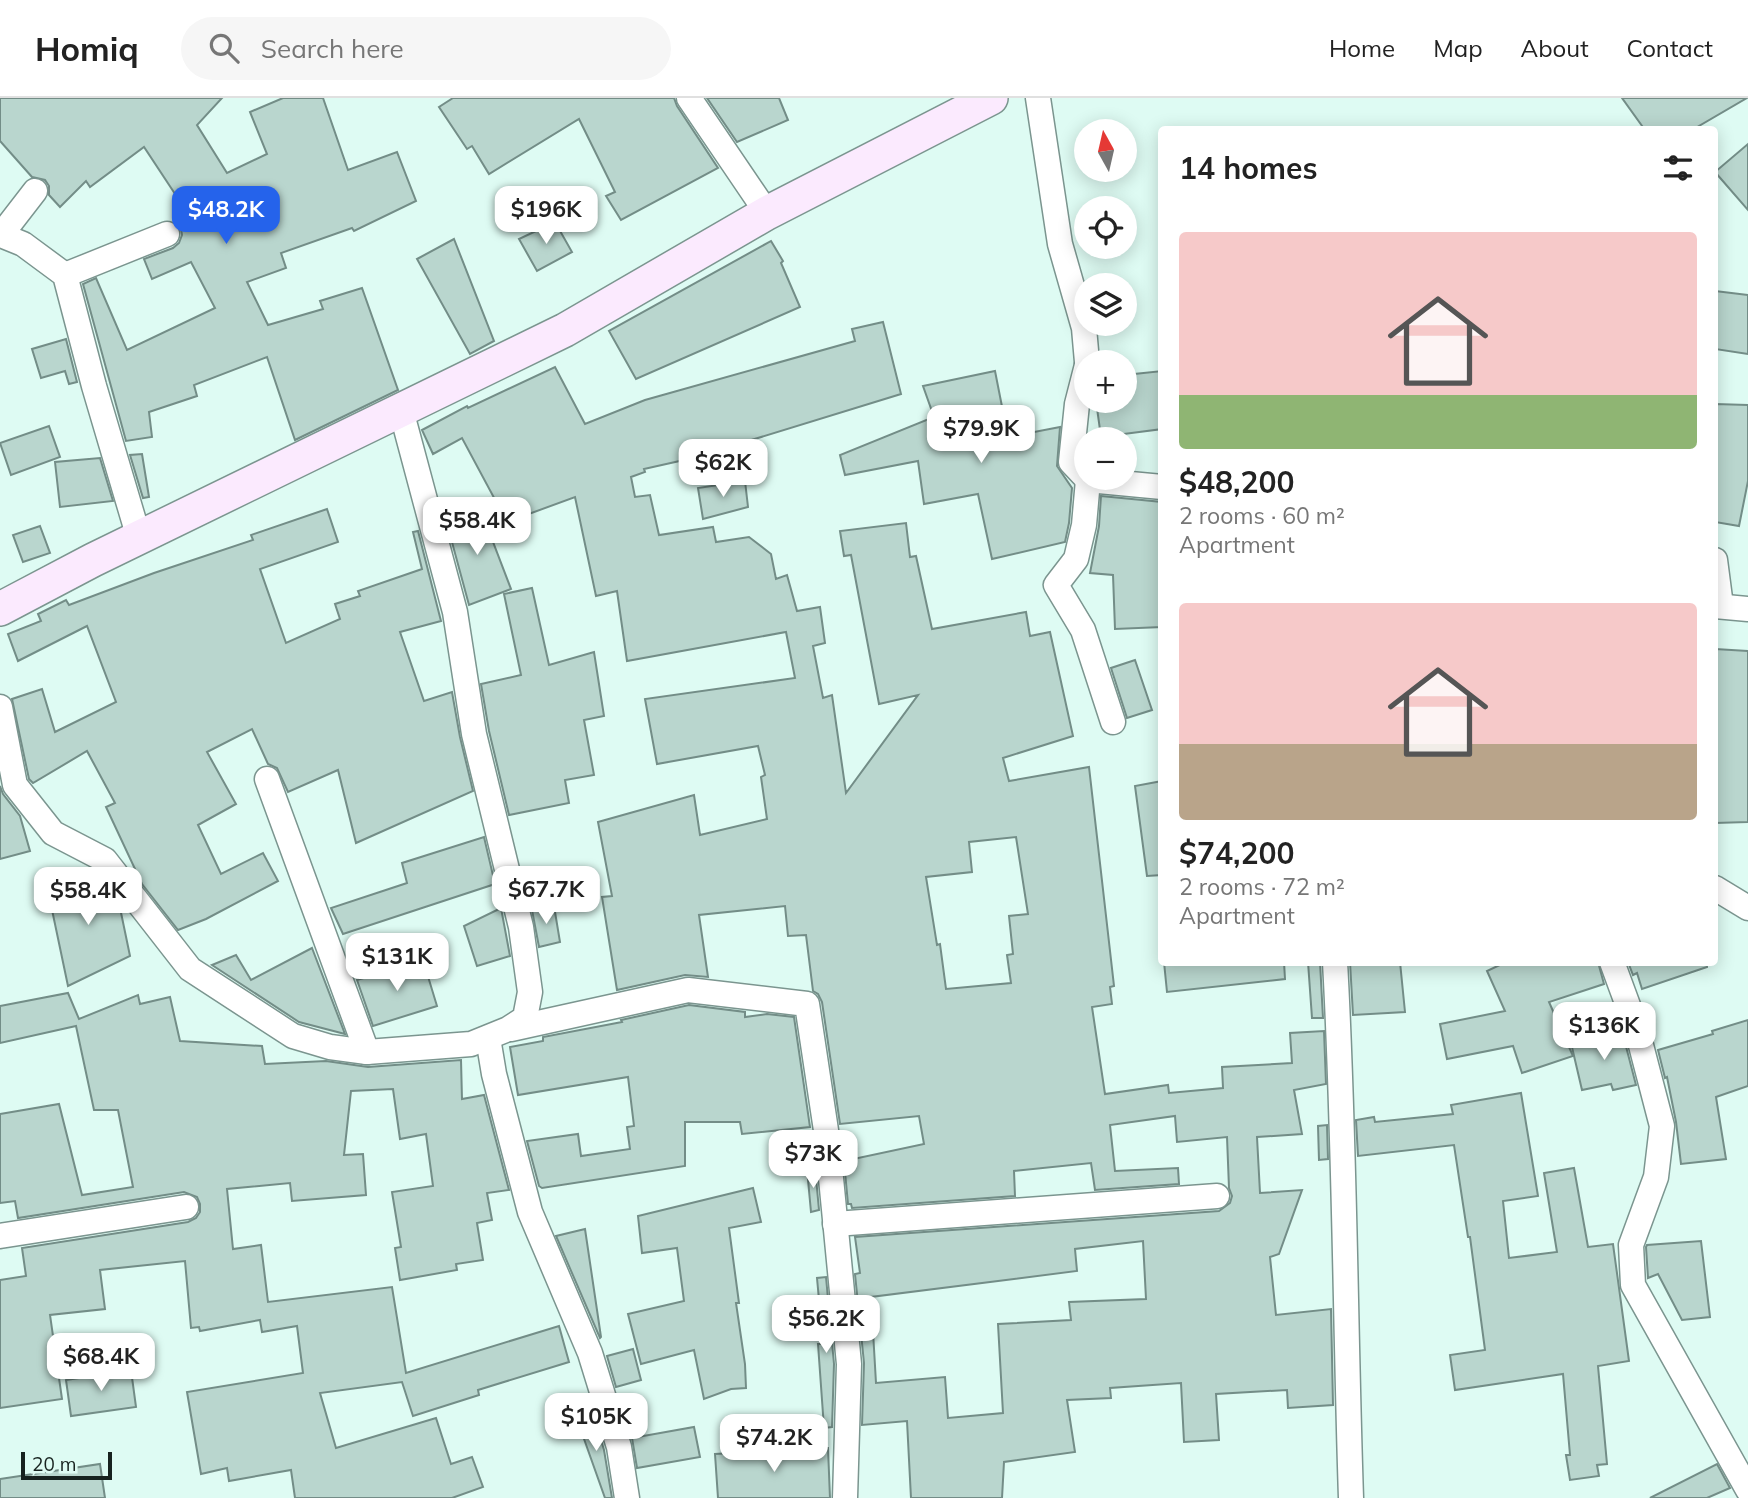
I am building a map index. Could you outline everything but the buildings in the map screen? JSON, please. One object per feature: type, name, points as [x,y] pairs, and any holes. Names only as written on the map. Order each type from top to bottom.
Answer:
[{"type":"street","points":[[689,98],[767,213]]},
{"type":"street","points":[[0,609],[139,538],[565,330],[767,213],[992,98]]},
{"type":"street","points":[[1038,98],[1060,243],[1084,328],[1086,350]]},
{"type":"street","points":[[35,191],[1,235],[23,244],[65,275],[94,386],[139,538]]},
{"type":"street","points":[[65,275],[167,234]]},
{"type":"street","points":[[401,410],[455,612],[474,734],[521,927],[530,992],[525,1018],[498,1034]]},
{"type":"street","points":[[1074,433],[1071,462],[1074,465]]},
{"type":"street","points":[[1137,485],[1158,487]]},
{"type":"street","points":[[1087,490],[1084,525],[1076,559],[1056,585],[1083,631],[1113,722]]},
{"type":"street","points":[[1718,606],[1748,609]]},
{"type":"street","points":[[0,707],[15,785],[53,833],[105,860],[190,969],[293,1036],[330,1047],[367,1052],[471,1044],[498,1034],[688,990],[807,1004],[827,1137],[849,1364],[845,1498]]},
{"type":"street","points":[[267,779],[367,1052]]},
{"type":"street","points":[[1718,890],[1748,908]]},
{"type":"street","points":[[1335,966],[1342,1078],[1351,1498]]},
{"type":"street","points":[[1613,966],[1637,1030],[1662,1126],[1656,1177],[1631,1245],[1633,1285],[1737,1445],[1748,1490]]},
{"type":"street","points":[[498,1034],[494,1074],[530,1212],[590,1353],[619,1447],[627,1498]]},
{"type":"street","points":[[835,1224],[1217,1196]]},
{"type":"street","points":[[0,1236],[186,1208]]}]
